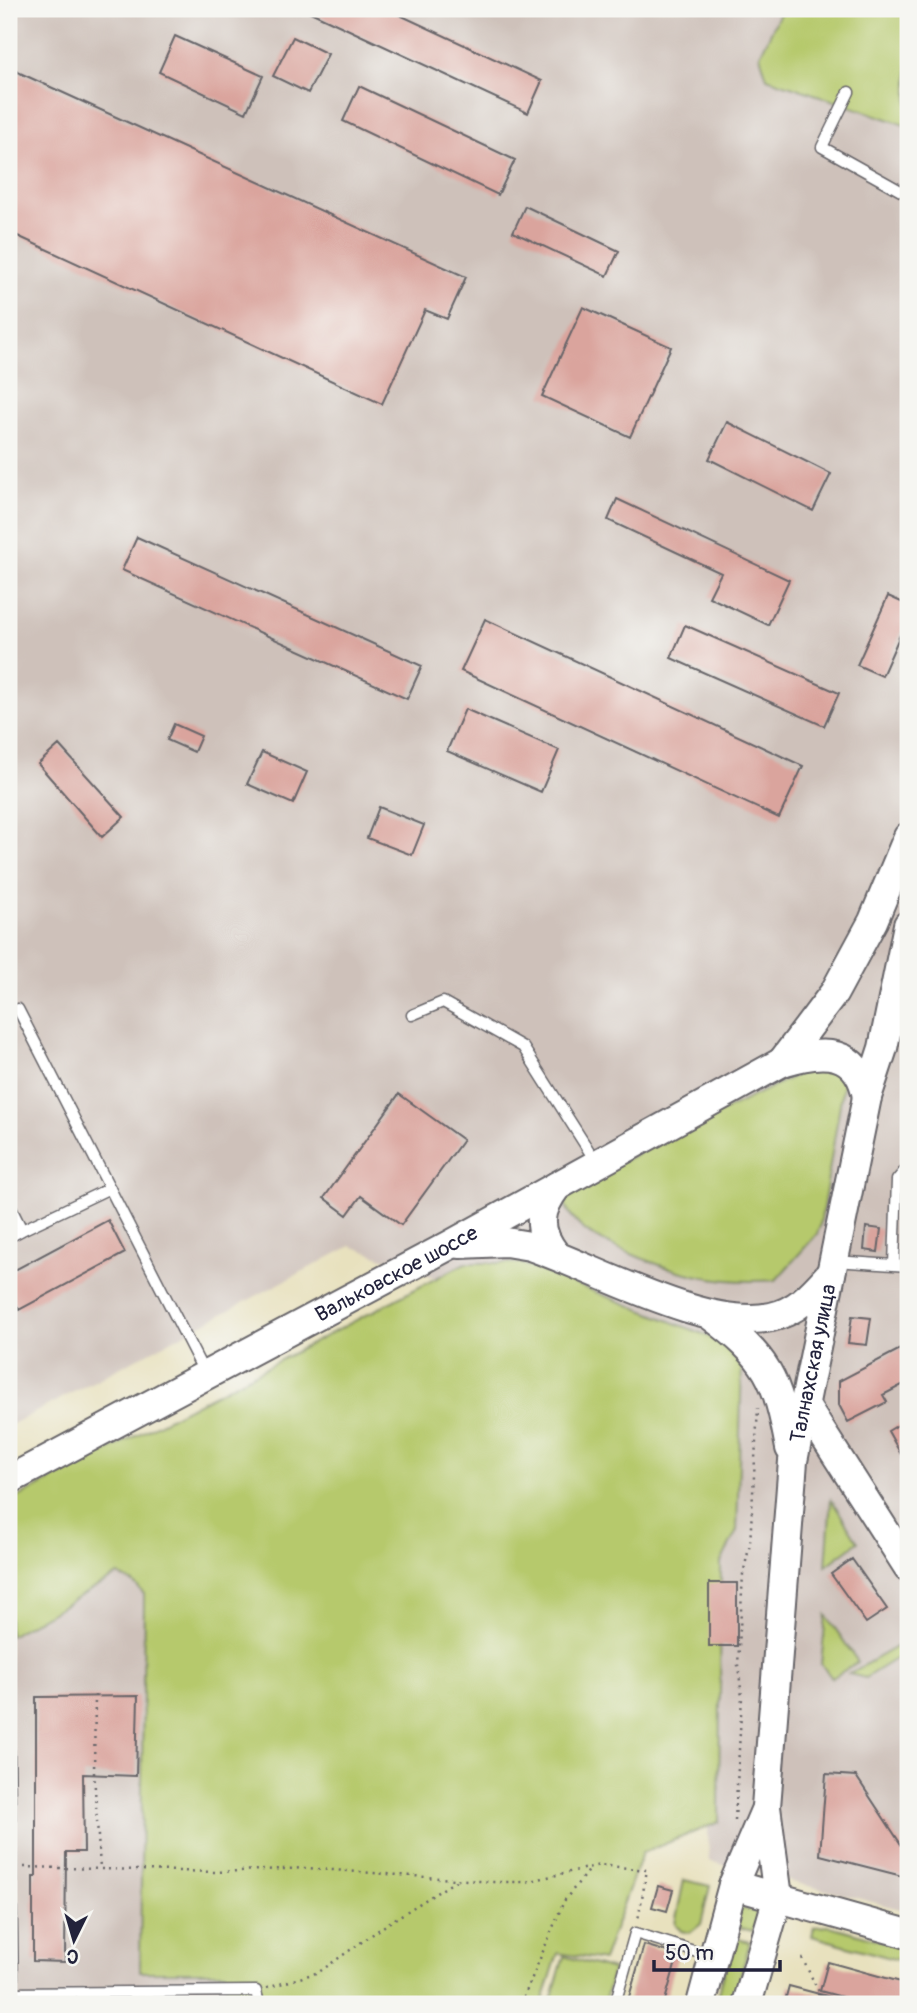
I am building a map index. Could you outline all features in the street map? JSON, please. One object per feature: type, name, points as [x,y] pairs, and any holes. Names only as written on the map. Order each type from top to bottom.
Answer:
[{"type":"main road","name":"Вальковское шоссе","points":[[782,1062],[834,993],[873,921],[908,837]]},
{"type":"main road","name":"Талнахская улица","points":[[747,2004],[778,1897],[766,1807],[793,1461],[871,1086],[908,925]]},
{"type":"main road","name":"Вальковское шоссе","points":[[9,1480],[450,1245],[782,1062],[811,1055],[835,1056],[858,1068],[871,1086]]},
{"type":"main road","points":[[548,1244],[542,1210],[557,1186]]},
{"type":"main road","points":[[450,1245],[506,1242],[548,1244],[620,1281],[709,1315],[741,1338],[771,1374],[781,1400],[793,1461]]},
{"type":"main road","points":[[709,1315],[748,1319],[772,1317],[791,1310],[810,1296],[834,1266]]},
{"type":"main road","points":[[805,1406],[908,1567]]},
{"type":"main road","name":"Талнахская улица","points":[[701,2004],[733,1885],[766,1807]]},
{"type":"main road","points":[[733,1885],[908,1934]]},
{"type":"lane","points":[[849,92],[822,147],[908,195]]},
{"type":"lane","points":[[412,1015],[443,1002],[523,1047],[597,1163]]},
{"type":"lane","points":[[18,1009],[205,1375]]},
{"type":"lane","points":[[894,1265],[897,1180],[908,1167]]},
{"type":"lane","points":[[9,1237],[110,1188]]},
{"type":"lane","points":[[9,1205],[22,1230]]},
{"type":"lane","points":[[834,1266],[908,1266]]},
{"type":"lane","points":[[9,1750],[11,1993],[256,1991],[259,2004]]},
{"type":"lane","points":[[615,2004],[635,1933],[714,1957]]},
{"type":"path","points":[[735,1823],[742,1698],[738,1665],[742,1587],[750,1544],[758,1402]]},
{"type":"path","points":[[95,1695],[94,1773],[100,1868]]},
{"type":"path","points":[[11,1866],[217,1872],[306,1868],[457,1880],[526,1882],[600,1865],[647,1870],[635,1933]]},
{"type":"path","points":[[521,2004],[564,1901],[590,1868]]},
{"type":"path","points":[[256,1991],[319,1972],[390,1922],[457,1880]]},
{"type":"path","points":[[802,1958],[825,2004]]},
{"type":"shaded area","points":[[9,9],[908,9],[908,1911],[709,1861],[694,1375],[351,1246],[9,1426]]},
{"type":"shaded area","points":[[148,1530],[279,1956],[287,2004],[9,2004],[9,1603]]},
{"type":"green space","points":[[782,9],[908,9],[908,126],[767,78],[760,55]]},
{"type":"green space","points":[[822,1068],[836,1071],[844,1080],[820,1226],[817,1234],[776,1280],[716,1279],[660,1265],[596,1237],[575,1221],[565,1204],[574,1185],[804,1071]]},
{"type":"green space","points":[[465,1263],[521,1263],[706,1335],[725,1346],[742,1363],[737,1531],[721,1562],[719,1822],[642,1853],[603,1960],[558,1953],[542,2004],[226,2004],[225,1972],[140,1972],[144,1594],[132,1582],[118,1575],[9,1636],[9,1502]]},
{"type":"green space","points":[[831,1499],[858,1542],[826,1566]]},
{"type":"green space","points":[[826,1615],[858,1662],[832,1678],[821,1664]]},
{"type":"green space","points":[[908,1640],[908,1651],[865,1678],[849,1674]]},
{"type":"green space","points":[[684,1880],[710,1886],[701,1924],[690,1933],[681,1931],[675,1923]]},
{"type":"green space","points":[[741,1908],[758,1912],[753,1931],[736,1927]]},
{"type":"green space","points":[[830,1926],[908,1948],[908,1963],[812,1936],[814,1927]]},
{"type":"green space","points":[[733,1938],[750,1942],[733,2004],[715,2004]]},
{"type":"green space","points":[[564,1956],[613,1970],[604,2004],[550,2004]]},
{"type":"building","points":[[304,9],[387,9],[542,81],[528,113]]},
{"type":"building","points":[[175,36],[263,76],[246,113],[159,72]]},
{"type":"building","points":[[293,37],[328,54],[308,93],[273,76]]},
{"type":"building","points":[[9,68],[466,277],[447,319],[425,310],[382,404],[9,232]]},
{"type":"building","points":[[359,86],[515,160],[498,195],[343,121]]},
{"type":"building","points":[[525,206],[619,251],[607,276],[513,232]]},
{"type":"building","points":[[583,307],[671,347],[630,437],[542,396]]},
{"type":"building","points":[[727,422],[831,474],[813,511],[709,459]]},
{"type":"building","points":[[617,499],[789,580],[768,625],[709,597],[721,573],[608,520]]},
{"type":"building","points":[[137,537],[422,666],[407,699],[122,570]]},
{"type":"building","points":[[888,596],[908,605],[908,617],[882,676],[857,665]]},
{"type":"building","points":[[485,619],[803,766],[779,818],[461,671]]},
{"type":"building","points":[[685,625],[839,693],[824,726],[671,658]]},
{"type":"building","points":[[465,709],[559,750],[541,792],[447,751]]},
{"type":"building","points":[[174,724],[201,736],[194,752],[167,740]]},
{"type":"building","points":[[59,745],[124,817],[102,837],[38,764]]},
{"type":"building","points":[[262,752],[307,772],[293,804],[247,784]]},
{"type":"building","points":[[379,807],[424,825],[412,855],[367,838]]},
{"type":"building","points":[[399,1094],[463,1140],[401,1225],[361,1196],[347,1215],[324,1198]]},
{"type":"building","points":[[108,1220],[125,1253],[19,1310],[9,1291],[9,1273]]},
{"type":"building","points":[[866,1227],[881,1229],[878,1252],[864,1250]]},
{"type":"building","points":[[852,1316],[871,1318],[867,1345],[848,1343]]},
{"type":"building","points":[[908,1345],[908,1382],[883,1395],[887,1402],[848,1422],[839,1405],[839,1381]]},
{"type":"building","points":[[908,1419],[908,1467],[888,1431]]},
{"type":"building","points":[[852,1559],[887,1609],[866,1623],[831,1574]]},
{"type":"building","points":[[709,1583],[737,1583],[737,1646],[709,1646]]},
{"type":"building","points":[[138,1696],[136,1776],[83,1774],[84,1852],[66,1852],[65,1962],[33,1961],[36,1697]]},
{"type":"building","points":[[826,1774],[856,1776],[908,1855],[906,1877],[820,1855]]},
{"type":"building","points":[[658,1886],[673,1890],[667,1911],[652,1907]]},
{"type":"building","points":[[644,1945],[678,1955],[664,2004],[627,2004]]},
{"type":"building","points":[[828,1962],[908,1984],[908,2004],[868,2004],[820,1991]]},
{"type":"building","points":[[789,1986],[842,2000],[841,2004],[784,2004]]}]
